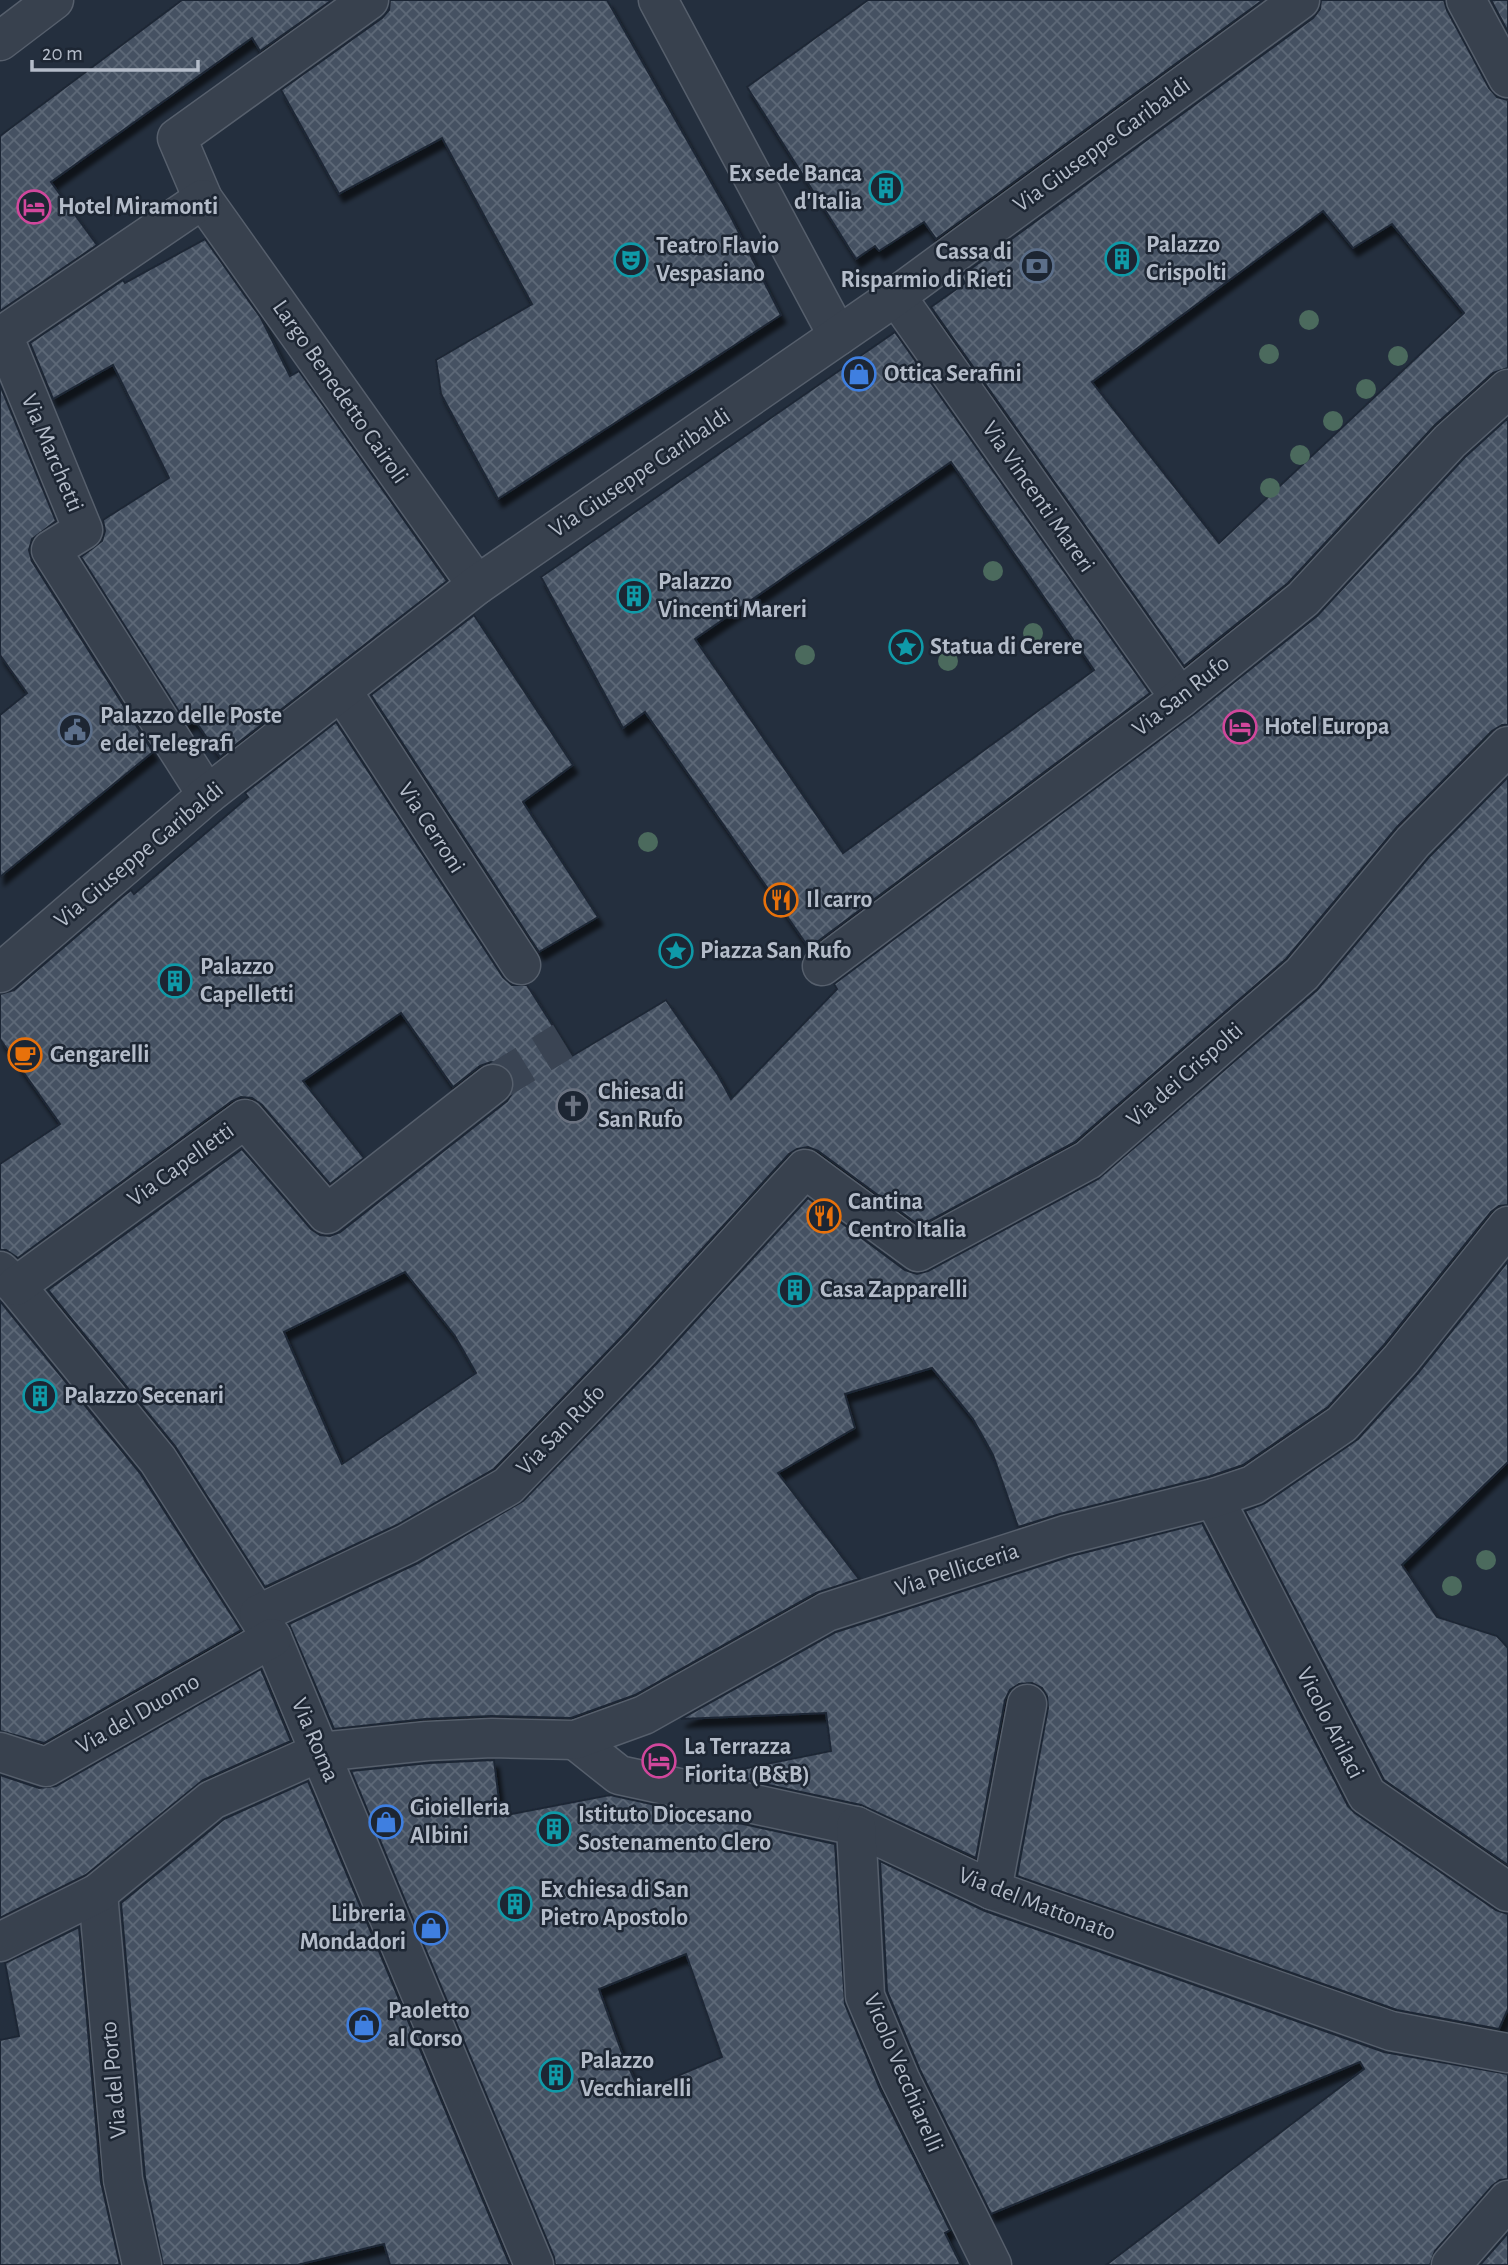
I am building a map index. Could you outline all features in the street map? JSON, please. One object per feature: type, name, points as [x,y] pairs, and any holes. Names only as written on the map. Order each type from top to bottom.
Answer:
[{"type":"street","points":[[0,41],[54,0]]},
{"type":"street","name":"Largo Benedetto Cairoli","points":[[369,0],[177,138],[203,199],[477,585]]},
{"type":"street","points":[[658,0],[838,336]]},
{"type":"street","name":"Via Giuseppe Garibaldi","points":[[0,973],[207,795],[477,585],[896,296],[1300,0]]},
{"type":"street","points":[[1466,0],[1508,78]]},
{"type":"street","name":"Via Marchetti","points":[[203,199],[3,335],[83,530],[51,550],[207,795]]},
{"type":"street","name":"Via Vincenti Mareri","points":[[896,296],[1181,698]]},
{"type":"street","name":"Via San Rufo","points":[[822,966],[1181,698],[1303,599],[1450,441],[1508,389]]},
{"type":"street","name":"Via Cerroni","points":[[342,691],[521,965]]},
{"type":"street","name":"Via dei Crispolti","points":[[805,1169],[918,1252],[1088,1160],[1302,974],[1413,842],[1508,746]]},
{"type":"street","name":"Via Capelletti","points":[[8,1278],[245,1119],[327,1214],[493,1084]]},
{"type":"street","name":"Via San Rufo","points":[[265,1626],[508,1486],[641,1348],[805,1169]]},
{"type":"street","name":"Via Pellicceria","points":[[0,1942],[98,1894],[212,1800],[320,1752],[427,1741],[492,1738],[575,1740],[644,1715],[827,1612],[1065,1535],[1214,1498],[1253,1485],[1342,1424],[1401,1360],[1508,1226]]},
{"type":"street","name":"Via Roma","points":[[8,1278],[158,1460],[265,1626],[534,2265]]},
{"type":"street","name":"Vicolo Arilaci","points":[[1214,1498],[1367,1796],[1508,1892]]},
{"type":"street","name":"Via del Duomo","points":[[0,1752],[46,1767],[265,1626]]},
{"type":"street","points":[[992,1890],[1027,1704]]},
{"type":"street","name":"Via del Mattonato","points":[[575,1740],[620,1775],[856,1826],[992,1890],[1391,2031],[1507,2050]]},
{"type":"street","name":"Vicolo Vecchiarelli","points":[[856,1826],[865,1996],[900,2079],[992,2265]]},
{"type":"street","name":"Via del Porto","points":[[98,1894],[123,2180],[142,2265]]},
{"type":"street","points":[[1451,2265],[1508,2200]]},
{"type":"building","points":[[182,0],[332,0],[260,51],[252,38],[51,182],[97,245],[0,311],[0,136]]},
{"type":"building","name":"Teatro Flavio Vespasiano","points":[[390,0],[607,0],[731,217],[781,315],[498,499],[441,394],[436,360],[532,304],[442,138],[339,194],[281,90],[382,18],[389,10]]},
{"type":"building","name":"Ex sede Banca d'Italia","points":[[868,0],[1263,0],[936,239],[924,222],[879,251],[875,246],[856,259],[747,87]]},
{"type":"building","points":[[1321,0],[1444,0],[1489,88],[1497,97],[1508,100],[1508,368],[1493,373],[1435,425],[1288,583],[1184,666],[931,307],[965,283],[961,276],[1313,18],[1320,9]],"holes":[[[1323,211],[1353,248],[1392,224],[1464,313],[1219,543],[1092,382]]]},
{"type":"building","points":[[1491,0],[1508,0],[1508,32]]},
{"type":"building","points":[[205,239],[261,318],[290,376],[299,371],[447,581],[220,757],[194,719],[187,724],[81,557],[102,541],[105,531],[103,520],[169,478],[113,365],[53,399],[30,343],[123,280],[125,283]]},
{"type":"building","name":"Palazzo Vincenti Mareri","points":[[895,332],[1150,693],[809,948],[645,712],[623,728],[541,577]],"holes":[[[951,462],[1094,670],[843,853],[695,639]]]},
{"type":"building","name":"Palazzo delle Poste e dei Telegrafi","points":[[0,385],[56,521],[32,539],[29,550],[32,561],[153,752],[0,877],[0,715],[27,693],[0,655]]},
{"type":"building","points":[[1508,418],[1508,725],[1502,725],[1492,731],[1397,827],[1286,959],[1075,1142],[920,1226],[818,1151],[808,1147],[789,1154],[625,1333],[494,1469],[397,1525],[265,1587],[175,1446],[48,1290],[242,1149],[311,1229],[320,1235],[330,1236],[340,1232],[507,1101],[513,1092],[514,1080],[510,1070],[502,1064],[491,1062],[480,1066],[453,1087],[401,1013],[303,1081],[364,1158],[330,1184],[262,1105],[252,1098],[241,1097],[18,1258],[6,1250],[0,1250],[0,1164],[60,1124],[0,1039],[0,994],[14,990],[122,897],[131,890],[134,894],[248,797],[245,793],[336,722],[503,977],[512,985],[527,985],[572,1056],[666,1000],[718,1075],[731,1099],[837,989],[834,984],[1193,715],[1317,616],[1465,457]],"holes":[[[405,1272],[455,1336],[476,1373],[342,1464],[284,1332]]]},
{"type":"building","points":[[474,615],[573,765],[523,802],[598,917],[539,952],[371,695]]},
{"type":"building","points":[[1508,777],[1508,1205],[1499,1206],[1491,1212],[1384,1345],[1328,1407],[1243,1465],[1208,1477],[1018,1527],[993,1455],[973,1419],[932,1368],[845,1394],[855,1428],[778,1473],[859,1579],[816,1593],[635,1695],[571,1718],[491,1716],[425,1719],[334,1729],[289,1624],[418,1563],[523,1501],[657,1363],[808,1198],[905,1270],[917,1274],[928,1271],[1098,1179],[1317,990],[1429,857]]},
{"type":"building","points":[[1508,1261],[1508,1462],[1402,1565],[1437,1617],[1497,1636],[1508,1648],[1508,1865],[1384,1780],[1245,1511],[1265,1503],[1358,1439],[1418,1373]]},
{"type":"building","points":[[0,1301],[140,1473],[241,1630],[44,1743],[0,1731]]},
{"type":"building","points":[[1202,1523],[1348,1806],[1496,1910],[1508,1914],[1508,2009],[1499,2029],[1397,2010],[1017,1876],[1048,1708],[1047,1696],[1042,1688],[1032,1683],[1019,1684],[1010,1690],[1005,1700],[976,1858],[861,1805],[717,1774],[831,1751],[826,1713],[681,1719],[836,1632],[1071,1556]]},
{"type":"building","points":[[261,1669],[291,1741],[203,1780],[86,1875],[0,1918],[0,1775],[39,1788],[56,1786]]},
{"type":"building","points":[[494,1760],[501,1816],[610,1795],[835,1844],[845,2004],[880,2089],[950,2230],[945,2233],[961,2265],[555,2265],[554,2257],[351,1771]],"holes":[[[686,1954],[722,2057],[640,2092],[621,2050],[599,1989]]]},
{"type":"building","points":[[308,1781],[510,2265],[390,2265],[384,2244],[297,2265],[163,2265],[145,2177],[121,1903],[224,1819]]},
{"type":"building","points":[[880,1861],[985,1911],[1384,2052],[1508,2074],[1508,2179],[1500,2180],[1492,2186],[1435,2251],[1430,2265],[1106,2265],[1364,2069],[1360,2062],[991,2214],[920,2070],[887,1991]]},
{"type":"building","points":[[79,1927],[101,2182],[120,2265],[0,2265],[0,2040],[19,2036],[5,1963]]},
{"type":"building","points":[[1508,2233],[1508,2265],[1480,2265]]},
{"type":"tunnel","points":[[493,1084],[563,1041]]},
{"type":"place","name":"Ex sede Banca d'Italia","points":[[886,188]]},
{"type":"place","name":"Hotel Miramonti","points":[[34,207]]},
{"type":"place","name":"Palazzo Crispolti","points":[[1122,259]]},
{"type":"place","name":"Teatro Flavio Vespasiano","points":[[631,260]]},
{"type":"place","name":"Cassa di Risparmio di Rieti","points":[[1037,266]]},
{"type":"place","name":"Ottica Serafini","points":[[859,374]]},
{"type":"place","name":"Palazzo Vincenti Mareri","points":[[634,596]]},
{"type":"place","name":"Statua di Cerere","points":[[906,647]]},
{"type":"place","name":"Hotel Europa","points":[[1240,727]]},
{"type":"place","name":"Palazzo delle Poste e dei Telegrafi","points":[[75,730]]},
{"type":"place","name":"Il carro","points":[[781,900]]},
{"type":"place","name":"Piazza San Rufo","points":[[676,951]]},
{"type":"place","name":"Palazzo Capelletti","points":[[175,981]]},
{"type":"place","name":"Gengarelli","points":[[25,1055]]},
{"type":"place","name":"Chiesa di San Rufo","points":[[573,1106]]},
{"type":"place","name":"Cantina Centro Italia","points":[[824,1216]]},
{"type":"place","name":"Casa Zapparelli","points":[[795,1290]]},
{"type":"place","name":"Palazzo Secenari","points":[[40,1396]]},
{"type":"place","name":"La Terrazza Fiorita (B&B)","points":[[659,1761]]},
{"type":"place","name":"Gioielleria Albini","points":[[386,1822]]},
{"type":"place","name":"Istituto Diocesano Sostenamento Clero","points":[[554,1829]]},
{"type":"place","name":"Ex chiesa di San Pietro Apostolo","points":[[515,1904]]},
{"type":"place","name":"Libreria Mondadori","points":[[431,1928]]},
{"type":"place","name":"Paoletto al Corso","points":[[364,2025]]},
{"type":"place","name":"Palazzo Vecchiarelli","points":[[556,2075]]}]
